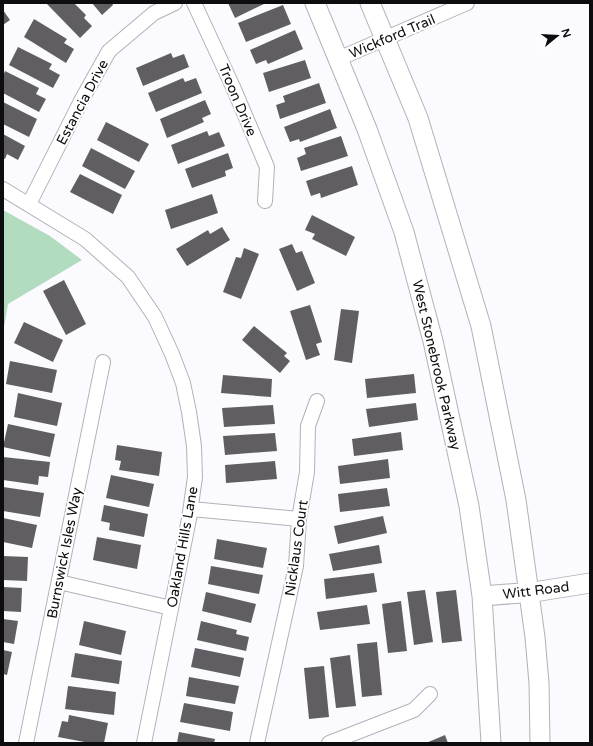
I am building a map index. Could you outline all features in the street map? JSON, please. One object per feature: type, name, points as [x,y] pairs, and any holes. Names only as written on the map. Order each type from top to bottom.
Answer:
[{"type":"street","name":"Estancia Drive","points":[[29,204],[81,101],[109,51],[154,13],[175,3]]},
{"type":"street","name":"Troon Drive","points":[[194,3],[234,87],[267,167],[265,201]]},
{"type":"street","name":"West Stonebrook Parkway","points":[[315,3],[367,129],[404,232],[433,341],[469,506],[482,596],[491,743]]},
{"type":"street","points":[[370,3],[418,118],[481,326],[516,500],[535,637],[539,682],[540,743]]},
{"type":"street","name":"Wickford Trail","points":[[338,59],[467,3]]},
{"type":"street","name":"Oakland Hills Lane","points":[[3,189],[85,239],[128,278],[155,317],[183,383],[194,446],[195,477],[191,509],[144,743]]},
{"type":"street","name":"Burnswick Isles Way","points":[[26,743],[103,362]]},
{"type":"street","name":"Nicklaus Court","points":[[257,743],[296,566],[299,519],[307,472],[308,426],[317,400]]},
{"type":"street","points":[[191,509],[299,519]]},
{"type":"street","points":[[58,582],[171,608]]},
{"type":"street","name":"Witt Road","points":[[482,596],[528,593],[590,583]]},
{"type":"street","points":[[329,743],[414,710],[430,694]]},
{"type":"green space","points":[[3,210],[50,236],[82,260],[8,304],[3,333]]},
{"type":"building","points":[[46,3],[74,3],[86,15],[84,18],[92,26],[80,38]]},
{"type":"building","points":[[92,3],[112,3],[113,5],[102,15]]},
{"type":"building","points":[[228,3],[266,3],[235,18]]},
{"type":"building","points":[[283,5],[291,24],[246,42],[238,23]]},
{"type":"building","points":[[3,10],[10,20],[3,25]]},
{"type":"building","points":[[34,19],[67,39],[64,43],[74,49],[66,63],[24,37]]},
{"type":"building","points":[[295,30],[303,49],[268,64],[266,60],[256,64],[250,50]]},
{"type":"building","points":[[18,47],[52,64],[49,69],[60,75],[53,88],[9,65]]},
{"type":"building","points":[[171,53],[173,58],[184,54],[189,67],[143,86],[136,68]]},
{"type":"building","points":[[305,60],[311,78],[269,92],[263,73]]},
{"type":"building","points":[[5,71],[39,88],[36,94],[46,99],[39,112],[3,93],[3,76]]},
{"type":"building","points":[[183,78],[185,82],[196,78],[202,93],[156,112],[148,93]]},
{"type":"building","points":[[319,83],[326,103],[280,119],[276,105],[285,102],[283,96]]},
{"type":"building","points":[[205,100],[211,114],[202,118],[204,122],[167,138],[160,119]]},
{"type":"building","points":[[3,102],[37,119],[29,137],[3,124]]},
{"type":"building","points":[[330,109],[337,128],[300,142],[299,139],[290,142],[284,127]]},
{"type":"building","points":[[106,122],[149,144],[139,162],[97,140]]},
{"type":"building","points":[[207,131],[209,136],[219,132],[225,146],[178,164],[171,145]]},
{"type":"building","points":[[3,134],[25,146],[18,160],[7,154],[5,159],[3,158]]},
{"type":"building","points":[[341,136],[348,156],[301,171],[297,158],[306,154],[304,148]]},
{"type":"building","points":[[91,148],[135,171],[125,189],[82,166]]},
{"type":"building","points":[[228,153],[233,168],[225,171],[226,176],[192,188],[185,169]]},
{"type":"building","points":[[352,166],[358,185],[321,198],[320,193],[311,196],[306,181]]},
{"type":"building","points":[[80,174],[122,195],[113,214],[70,192]]},
{"type":"building","points":[[212,194],[218,213],[171,229],[165,210]]},
{"type":"building","points":[[312,215],[355,237],[346,256],[312,239],[315,234],[305,230]]},
{"type":"building","points":[[222,227],[230,240],[187,266],[176,249],[208,230],[210,234]]},
{"type":"building","points":[[292,244],[296,253],[302,251],[315,283],[297,291],[279,249]]},
{"type":"building","points":[[244,248],[259,254],[241,299],[223,292],[236,257],[241,258]]},
{"type":"building","points":[[64,280],[86,324],[66,335],[43,291]]},
{"type":"building","points":[[310,305],[322,342],[316,344],[320,355],[306,360],[290,311]]},
{"type":"building","points":[[341,309],[359,311],[352,363],[334,360]]},
{"type":"building","points":[[24,322],[63,340],[53,362],[14,343]]},
{"type":"building","points":[[254,326],[287,353],[284,356],[290,361],[280,373],[242,340]]},
{"type":"building","points":[[10,361],[57,370],[52,393],[6,384]]},
{"type":"building","points":[[414,374],[416,393],[367,398],[365,379]]},
{"type":"building","points":[[223,375],[272,379],[271,397],[221,393]]},
{"type":"building","points":[[18,393],[62,403],[57,426],[14,417]]},
{"type":"building","points":[[416,403],[418,420],[369,427],[366,409]]},
{"type":"building","points":[[273,405],[275,424],[224,427],[222,408]]},
{"type":"building","points":[[8,424],[55,434],[50,457],[3,447]]},
{"type":"building","points":[[401,432],[403,450],[354,456],[352,439]]},
{"type":"building","points":[[275,433],[277,451],[225,455],[223,436]]},
{"type":"building","points":[[117,445],[162,452],[159,476],[119,470],[121,461],[115,460]]},
{"type":"building","points":[[3,457],[50,462],[48,477],[39,476],[38,485],[3,480]]},
{"type":"building","points":[[388,459],[390,478],[340,484],[338,466]]},
{"type":"building","points":[[275,461],[277,479],[226,483],[225,465]]},
{"type":"building","points":[[111,475],[154,484],[149,507],[106,498]]},
{"type":"building","points":[[3,487],[44,493],[40,517],[3,511]]},
{"type":"building","points":[[387,488],[390,506],[340,512],[338,494]]},
{"type":"building","points":[[104,505],[148,514],[144,537],[109,530],[110,523],[101,521]]},
{"type":"building","points":[[383,516],[387,533],[338,544],[334,526]]},
{"type":"building","points":[[3,518],[37,525],[32,548],[3,542]]},
{"type":"building","points":[[97,537],[141,545],[137,569],[93,560]]},
{"type":"building","points":[[217,539],[267,548],[263,568],[214,559]]},
{"type":"building","points":[[379,545],[382,563],[333,571],[329,554]]},
{"type":"building","points":[[3,556],[28,557],[27,581],[3,580]]},
{"type":"building","points":[[211,566],[263,575],[259,594],[208,584]]},
{"type":"building","points":[[374,573],[377,592],[326,599],[324,579]]},
{"type":"building","points":[[3,587],[22,588],[21,612],[3,611]]},
{"type":"building","points":[[425,590],[433,642],[414,645],[407,592]]},
{"type":"building","points":[[456,590],[462,641],[442,643],[436,592]]},
{"type":"building","points":[[206,592],[256,604],[251,623],[202,611]]},
{"type":"building","points":[[401,601],[407,651],[388,653],[382,604]]},
{"type":"building","points":[[367,605],[370,624],[320,630],[317,612]]},
{"type":"building","points":[[3,619],[18,621],[14,644],[3,642]]},
{"type":"building","points":[[84,621],[126,631],[121,655],[79,645]]},
{"type":"building","points":[[201,621],[237,630],[236,634],[249,637],[246,651],[197,640]]},
{"type":"building","points":[[377,642],[382,695],[362,697],[357,644]]},
{"type":"building","points":[[195,648],[244,658],[240,677],[191,667]]},
{"type":"building","points":[[3,650],[12,652],[7,675],[3,674]]},
{"type":"building","points":[[75,653],[122,661],[119,684],[71,677]]},
{"type":"building","points":[[350,655],[356,706],[336,708],[330,658]]},
{"type":"building","points":[[324,666],[329,717],[309,719],[304,668]]},
{"type":"building","points":[[189,677],[239,686],[235,704],[186,696]]},
{"type":"building","points":[[68,686],[116,692],[114,715],[65,709]]},
{"type":"building","points":[[184,703],[233,712],[230,731],[180,722]]},
{"type":"building","points":[[69,715],[108,723],[104,743],[90,743],[58,737],[62,721],[68,722]]},
{"type":"building","points":[[179,732],[215,739],[214,743],[177,743]]},
{"type":"building","points":[[445,735],[448,743],[426,743]]}]
